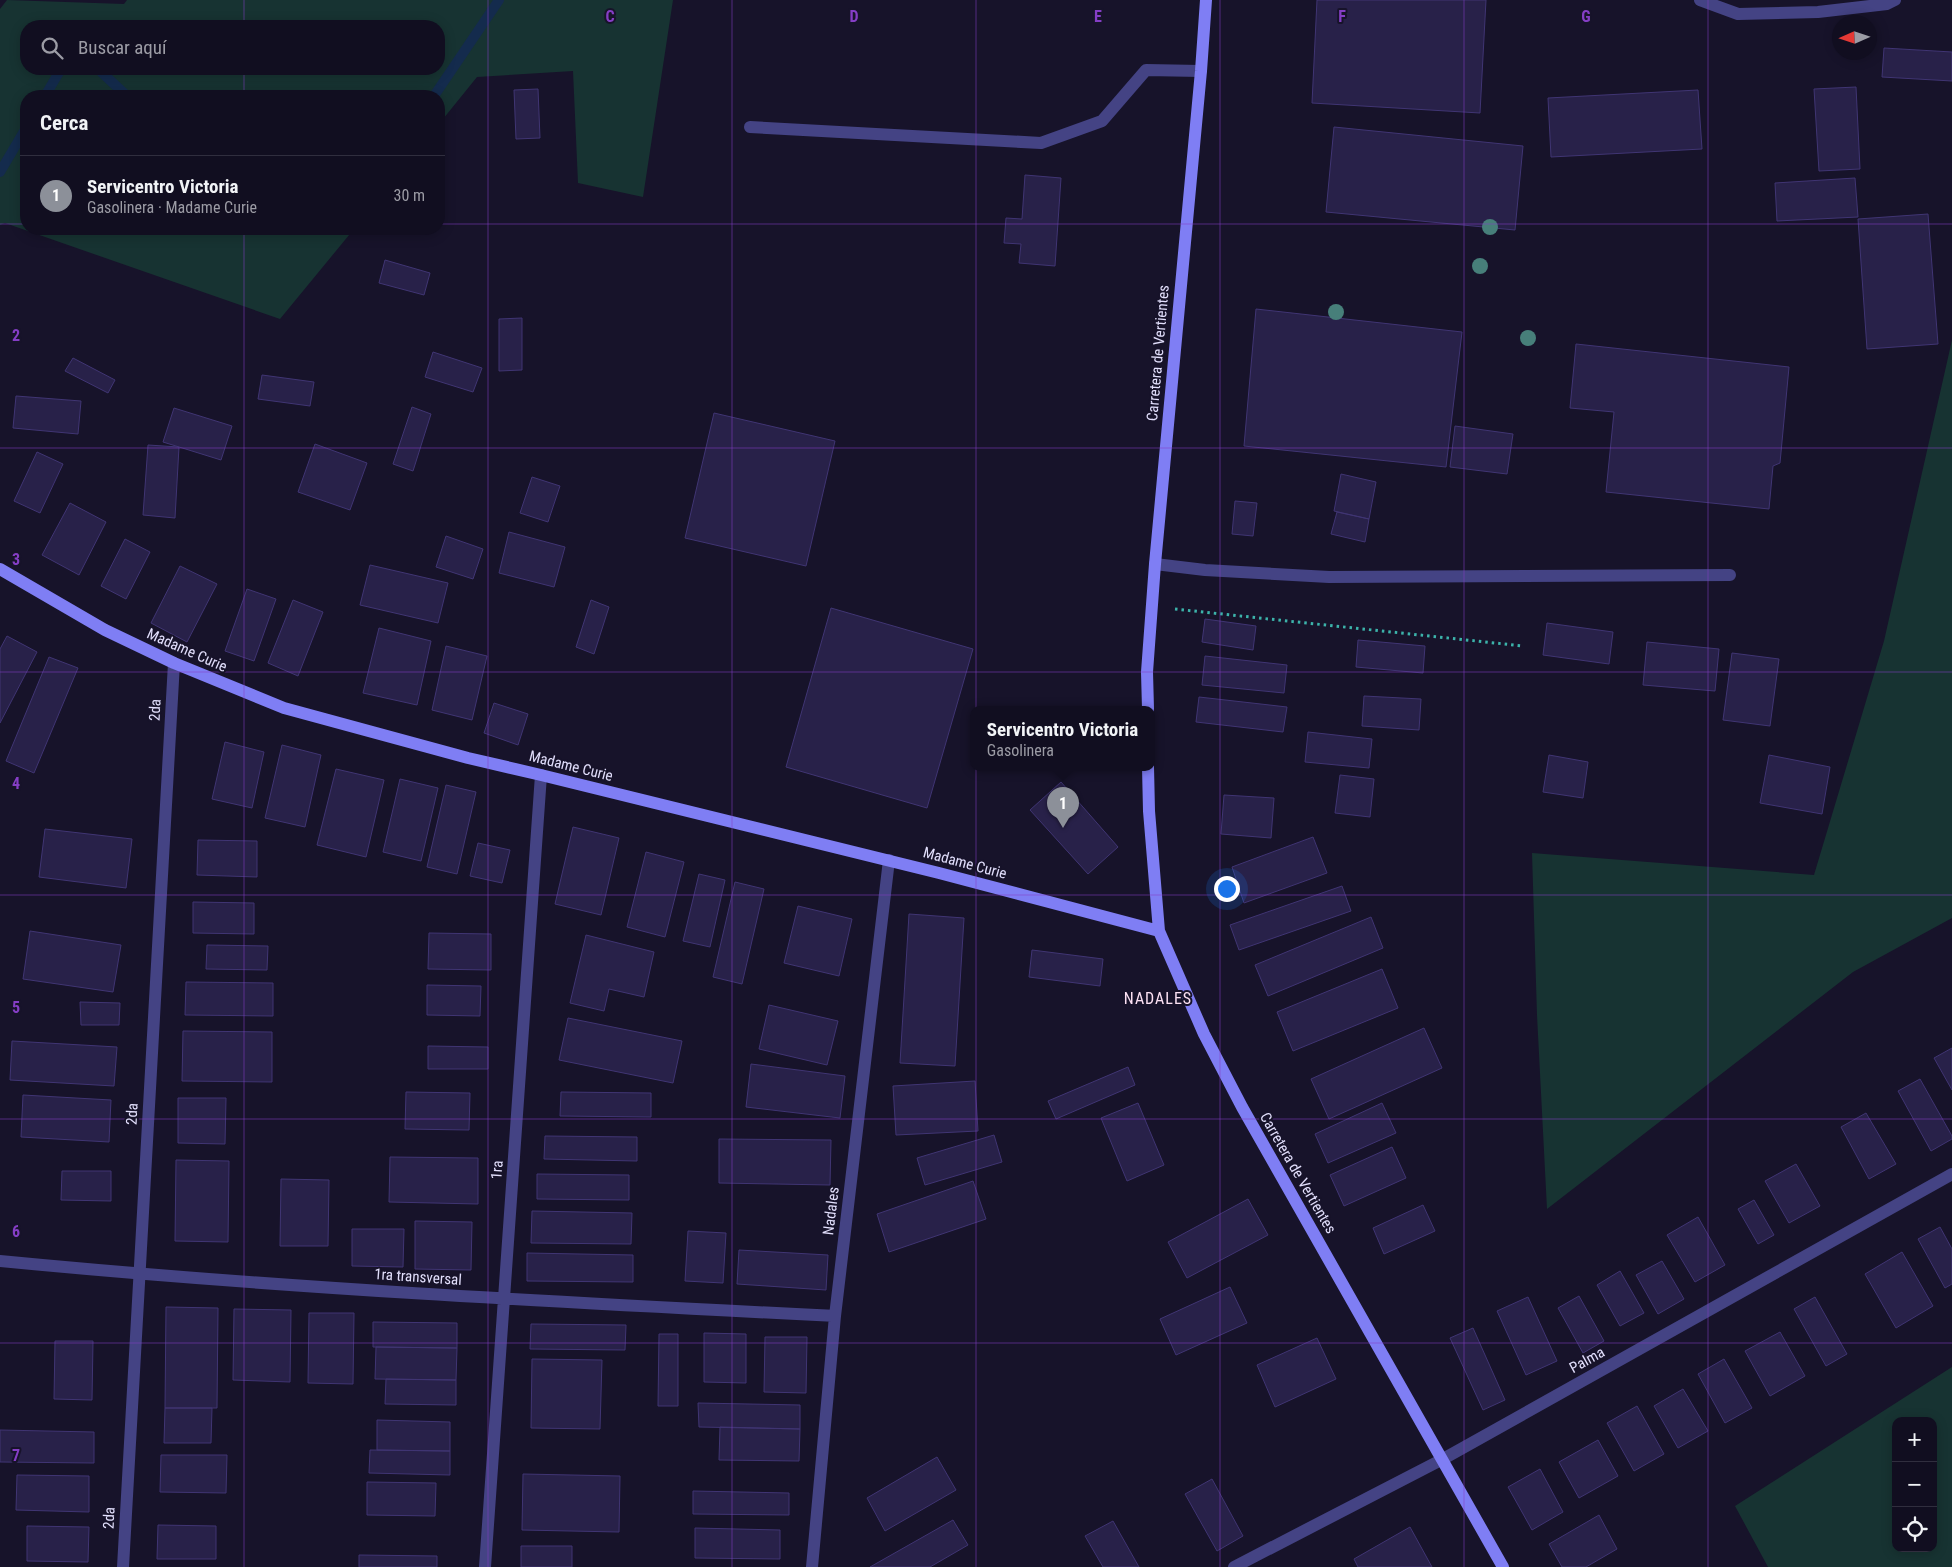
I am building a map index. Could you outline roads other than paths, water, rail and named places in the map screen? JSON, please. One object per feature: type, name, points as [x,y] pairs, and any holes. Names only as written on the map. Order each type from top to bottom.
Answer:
[{"type":"main road","name":"Carretera de Vertientes","points":[[1148,706],[1147,672],[1155,564],[1206,0]]},
{"type":"main road","name":"Madame Curie","points":[[0,569],[105,630],[174,663],[284,708],[468,758],[889,860],[1158,931]]},
{"type":"main road","name":"Carretera de Vertientes","points":[[1148,771],[1149,811],[1158,931],[1204,1034],[1242,1107],[1503,1567]]},
{"type":"street","points":[[1700,0],[1738,14],[1818,12],[1886,4],[1895,0]]},
{"type":"street","points":[[750,127],[1041,143],[1102,121],[1146,70],[1201,71]]},
{"type":"street","points":[[1155,564],[1205,570],[1329,577],[1730,575]]},
{"type":"street","name":"2da","points":[[123,1567],[174,663]]},
{"type":"street","name":"1ra","points":[[485,1567],[541,775]]},
{"type":"street","name":"Nadales","points":[[812,1567],[836,1316],[889,860]]},
{"type":"street","name":"Palma","points":[[1234,1567],[1443,1459],[1952,1174]]},
{"type":"street","name":"1ra transversal","points":[[0,1261],[139,1274],[504,1299],[836,1316]]},
{"type":"waterway","points":[[438,90],[499,0]]},
{"type":"waterway","points":[[49,90],[57,75]]},
{"type":"waterway","points":[[104,75],[121,90]]},
{"type":"waterway","points":[[0,172],[20,138]]},
{"type":"place","name":"Servicentro Victoria","points":[[1063,828]]},
{"type":"district","name":"NADALES","points":[[1158,998]]}]
